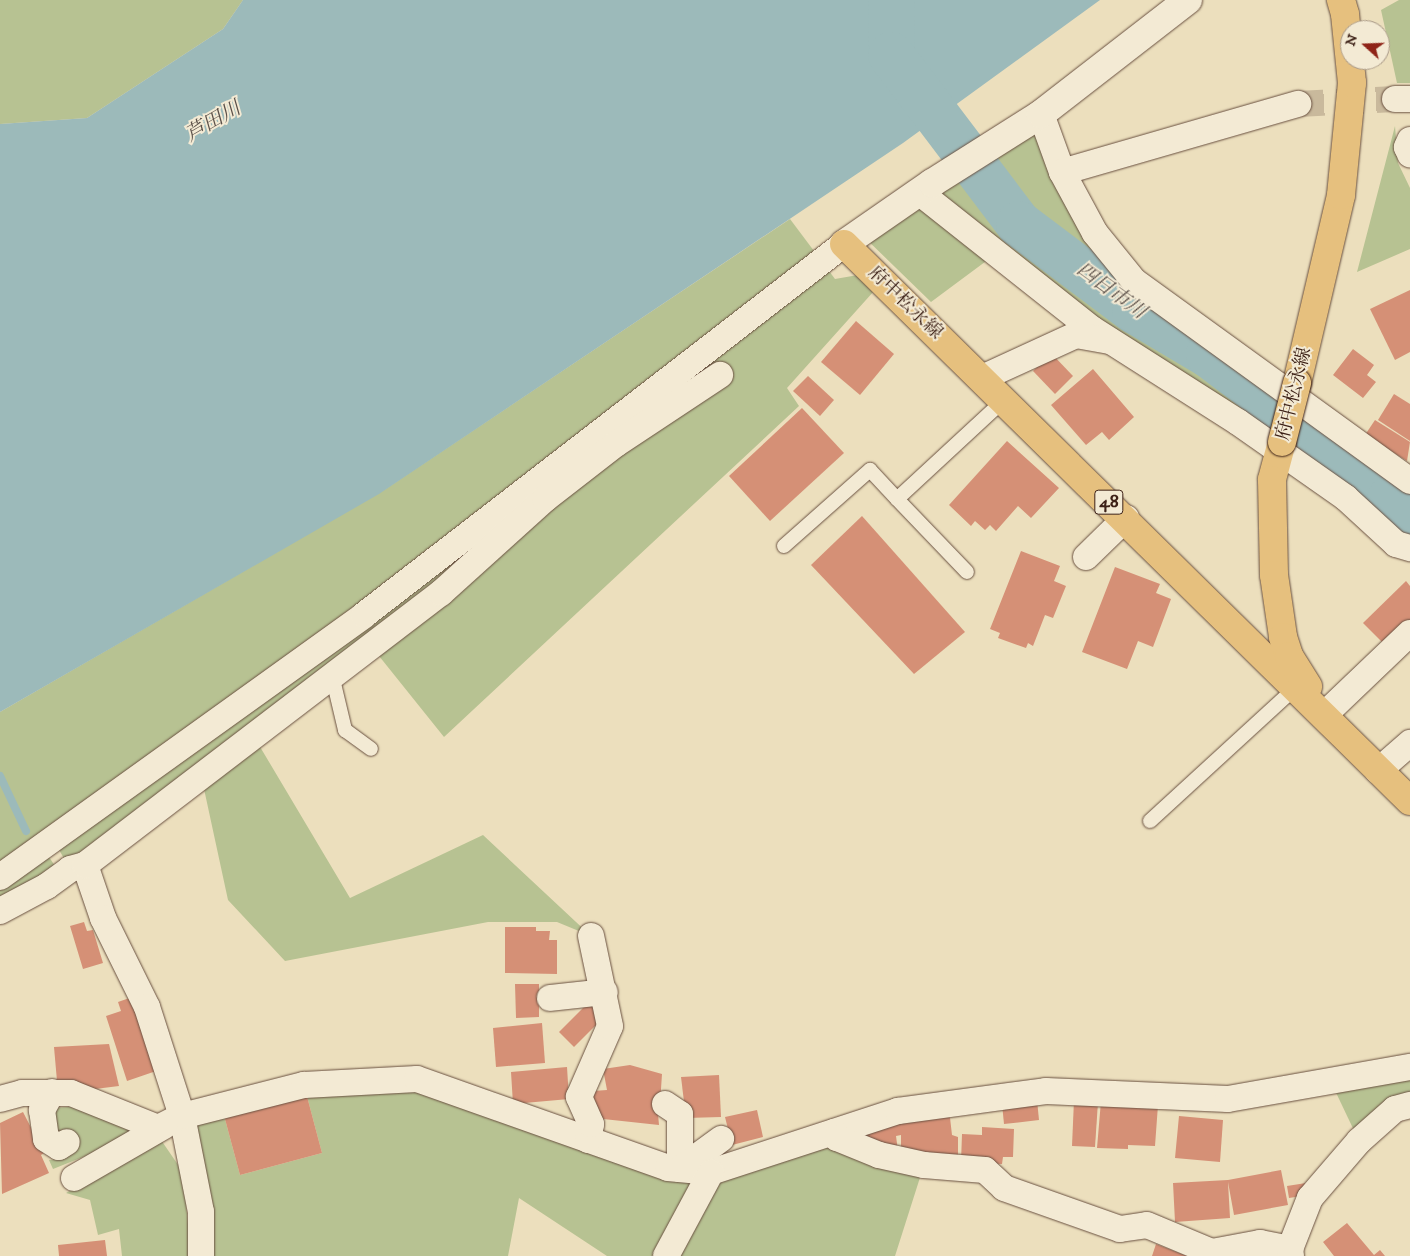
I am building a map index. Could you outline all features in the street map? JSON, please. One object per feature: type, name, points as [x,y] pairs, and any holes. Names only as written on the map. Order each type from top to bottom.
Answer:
[{"type":"main road","name":"府中松永線","points":[[1325,713],[1306,685],[1283,637],[1274,575],[1273,490],[1281,447],[1341,195],[1352,82],[1346,14],[1341,0]]},
{"type":"main road","name":"府中松永線","points":[[844,244],[1126,518],[1295,688],[1325,713],[1374,767],[1410,802]]},
{"type":"street","points":[[0,911],[47,886],[70,869],[85,865],[441,593],[540,491],[844,244],[926,187],[1041,114],[1188,0]]},
{"type":"street","points":[[1062,172],[1298,104]]},
{"type":"street","points":[[1041,114],[1062,172],[1095,233],[1134,282],[1410,481]]},
{"type":"street","points":[[1410,140],[1407,147],[1410,154]]},
{"type":"street","points":[[926,187],[1113,342],[1281,447],[1346,498],[1396,544],[1410,548]]},
{"type":"street","points":[[982,378],[1076,335],[1113,342]]},
{"type":"street","points":[[0,877],[45,848],[364,615],[540,491],[616,444],[720,375]]},
{"type":"street","points":[[1086,557],[1126,518]]},
{"type":"street","points":[[1325,713],[1410,634]]},
{"type":"street","points":[[1374,767],[1410,743]]},
{"type":"street","points":[[85,865],[99,910],[147,1007],[173,1121],[201,1212],[201,1256]]},
{"type":"street","points":[[588,1140],[591,1124],[579,1097],[610,1026],[605,992],[591,936]]},
{"type":"street","points":[[550,998],[605,992]]},
{"type":"street","points":[[0,1099],[22,1093],[71,1093],[158,1128],[173,1121],[304,1085],[417,1079],[588,1140],[680,1169],[711,1172],[898,1111],[1046,1091],[1228,1099],[1410,1067]]},
{"type":"street","points":[[52,1092],[42,1110],[46,1139],[59,1147],[67,1142]]},
{"type":"street","points":[[665,1104],[680,1114],[680,1169]]},
{"type":"street","points":[[1285,1254],[1310,1198],[1359,1141],[1395,1109],[1410,1105]]},
{"type":"street","points":[[74,1178],[173,1121]]},
{"type":"street","points":[[834,1132],[838,1138],[879,1156],[924,1165],[985,1170],[1004,1188],[1120,1228],[1147,1225],[1212,1252],[1260,1242],[1285,1254]]},
{"type":"street","points":[[680,1169],[721,1139]]},
{"type":"street","points":[[666,1256],[711,1172]]},
{"type":"street","points":[[1240,1256],[1285,1254]]},
{"type":"lane","points":[[897,499],[1004,400]]},
{"type":"lane","points":[[784,546],[870,470],[967,572]]},
{"type":"lane","points":[[332,675],[345,730],[371,749]]},
{"type":"lane","points":[[1150,821],[1295,688]]},
{"type":"green space","points":[[0,0],[243,0],[223,29],[87,118],[0,124]]},
{"type":"green space","points":[[1399,0],[1410,0],[1410,83],[1397,83],[1390,51],[1390,20],[1383,20],[1381,10]]},
{"type":"green space","points":[[1041,114],[1095,233],[1410,489],[1410,548],[997,253],[931,302],[860,233]]},
{"type":"green space","points":[[1395,126],[1398,163],[1410,188],[1410,249],[1357,272]]},
{"type":"green space","points":[[790,219],[835,279],[858,275],[874,291],[787,388],[799,406],[444,737],[371,646],[253,735],[350,898],[483,835],[591,936],[557,922],[488,922],[285,961],[228,900],[201,775],[70,869],[54,841],[0,877],[0,712],[384,490]]},
{"type":"green space","points":[[49,857],[57,869],[0,907],[0,888]]},
{"type":"green space","points":[[1410,1066],[1410,1105],[1359,1141],[1330,1080]]},
{"type":"green space","points":[[417,1079],[668,1168],[817,1137],[924,1165],[895,1256],[607,1256],[519,1198],[508,1256],[201,1256],[182,1116],[222,1108],[240,1175],[322,1153],[304,1085]]},
{"type":"green space","points":[[84,1106],[143,1127],[103,1149],[53,1169],[49,1160],[65,1158],[77,1143],[71,1130],[52,1134],[50,1108]]},
{"type":"green space","points":[[161,1140],[183,1172],[191,1256],[122,1256],[119,1229],[98,1235],[90,1200],[66,1193],[140,1148]]},
{"type":"water","name":"芦田川","points":[[243,0],[1100,0],[903,143],[379,494],[0,712],[0,124],[87,118],[223,29]]},
{"type":"building","points":[[1410,290],[1410,352],[1395,360],[1370,309]]},
{"type":"building","points":[[856,321],[894,354],[860,395],[821,362]]},
{"type":"building","points":[[1353,349],[1374,365],[1367,375],[1376,382],[1363,398],[1333,375]]},
{"type":"building","points":[[1051,353],[1073,376],[1055,394],[1033,371]]},
{"type":"building","points":[[1093,369],[1134,417],[1109,440],[1102,432],[1086,445],[1051,405]]},
{"type":"building","points":[[808,376],[834,400],[820,416],[793,391]]},
{"type":"building","points":[[1394,394],[1410,404],[1410,441],[1378,420]]},
{"type":"building","points":[[802,408],[844,453],[770,521],[729,476]]},
{"type":"building","points":[[1375,420],[1410,442],[1407,461],[1365,435]]},
{"type":"building","points":[[1007,441],[1059,488],[1031,518],[1018,506],[996,531],[990,525],[985,530],[975,521],[971,526],[949,505]]},
{"type":"building","points":[[862,516],[965,632],[914,674],[811,565]]},
{"type":"building","points":[[1021,551],[1060,566],[1054,581],[1066,586],[1053,618],[1045,615],[1033,646],[1028,643],[1026,648],[998,638],[1000,633],[990,629]]},
{"type":"building","points":[[1115,567],[1160,584],[1156,593],[1171,599],[1153,647],[1138,641],[1127,669],[1082,652]]},
{"type":"building","points":[[1406,581],[1410,586],[1410,620],[1385,645],[1363,623]]},
{"type":"building","points":[[84,922],[87,931],[93,930],[103,963],[83,969],[70,926]]},
{"type":"building","points":[[505,927],[536,927],[536,931],[550,931],[549,940],[557,940],[557,974],[505,973]]},
{"type":"building","points":[[515,984],[539,984],[539,1017],[516,1018]]},
{"type":"building","points":[[138,995],[162,1069],[127,1081],[106,1016],[121,1011],[118,1002]]},
{"type":"building","points":[[590,1001],[601,1020],[574,1047],[559,1032]]},
{"type":"building","points":[[542,1023],[545,1063],[496,1067],[493,1028]]},
{"type":"building","points":[[109,1044],[119,1086],[95,1089],[57,1081],[54,1047]]},
{"type":"building","points":[[630,1065],[662,1074],[660,1104],[657,1103],[659,1125],[594,1118],[593,1091],[607,1090],[603,1069]]},
{"type":"building","points":[[567,1067],[569,1099],[513,1104],[511,1072]]},
{"type":"building","points":[[719,1075],[721,1117],[686,1118],[681,1077]]},
{"type":"building","points":[[304,1085],[322,1153],[240,1175],[222,1108]]},
{"type":"building","points":[[1037,1100],[1039,1120],[1004,1124],[1002,1104]]},
{"type":"building","points":[[1074,1100],[1098,1102],[1095,1147],[1072,1146]]},
{"type":"building","points":[[1101,1101],[1158,1105],[1155,1146],[1128,1145],[1128,1149],[1097,1148]]},
{"type":"building","points":[[949,1109],[952,1135],[958,1137],[958,1161],[901,1156],[901,1135],[896,1136],[898,1151],[862,1144],[864,1127]]},
{"type":"building","points":[[757,1110],[763,1137],[732,1145],[725,1117]]},
{"type":"building","points":[[23,1112],[44,1153],[41,1155],[49,1173],[2,1194],[0,1123]]},
{"type":"building","points":[[1179,1116],[1223,1120],[1220,1162],[1175,1158]]},
{"type":"building","points":[[982,1127],[1014,1129],[1013,1157],[1003,1157],[1002,1164],[961,1162],[962,1134],[982,1135]]},
{"type":"building","points":[[1281,1170],[1288,1205],[1234,1215],[1228,1182],[1230,1218],[1175,1222],[1173,1183],[1228,1180]]},
{"type":"building","points":[[1306,1183],[1308,1195],[1289,1198],[1287,1186]]},
{"type":"building","points":[[1347,1223],[1374,1255],[1380,1250],[1385,1256],[1334,1256],[1323,1242]]},
{"type":"building","points":[[105,1240],[107,1256],[59,1256],[58,1245]]},
{"type":"building","points":[[1156,1244],[1187,1256],[1152,1256]]},
{"type":"waterway","name":"四日市川","points":[[892,0],[891,55],[1019,224],[1135,311],[1209,355],[1328,445],[1390,499],[1410,524]]},
{"type":"waterway","points":[[0,776],[26,831]]},
{"type":"tunnel","points":[[1298,104],[1395,99]]}]
